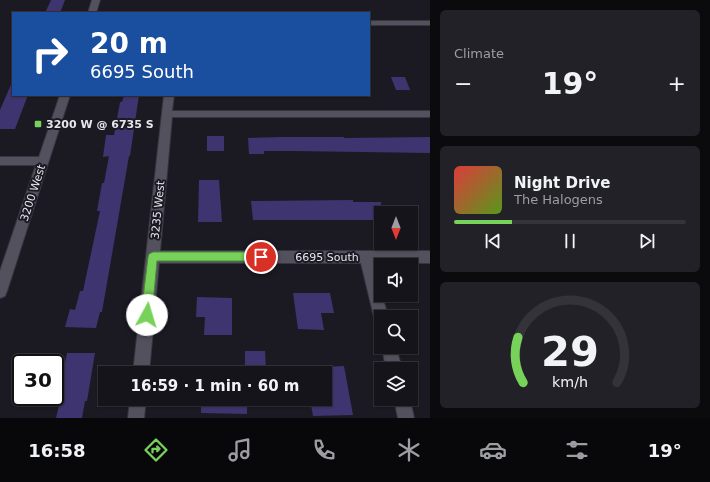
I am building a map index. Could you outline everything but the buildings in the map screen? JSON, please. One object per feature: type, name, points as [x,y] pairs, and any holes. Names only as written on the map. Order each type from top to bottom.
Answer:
[{"type":"street","points":[[92,12],[96,0]]},
{"type":"street","points":[[370,22],[430,23]]},
{"type":"street","name":"3200 West","points":[[0,291],[4,265],[44,161],[65,96]]},
{"type":"street","name":"3235 West","points":[[142,366],[169,96]]},
{"type":"street","points":[[167,114],[430,114]]},
{"type":"street","points":[[0,161],[44,161]]},
{"type":"street","name":"6695 South","points":[[153,257],[430,257]]},
{"type":"street","points":[[366,257],[379,310]]},
{"type":"street","points":[[136,418],[137,406]]},
{"type":"street","points":[[403,406],[406,418]]},
{"type":"place","name":"3200 W @ 6735 S","points":[[38,124]]},
{"type":"route","points":[[147,315],[153,257],[261,257]]}]
